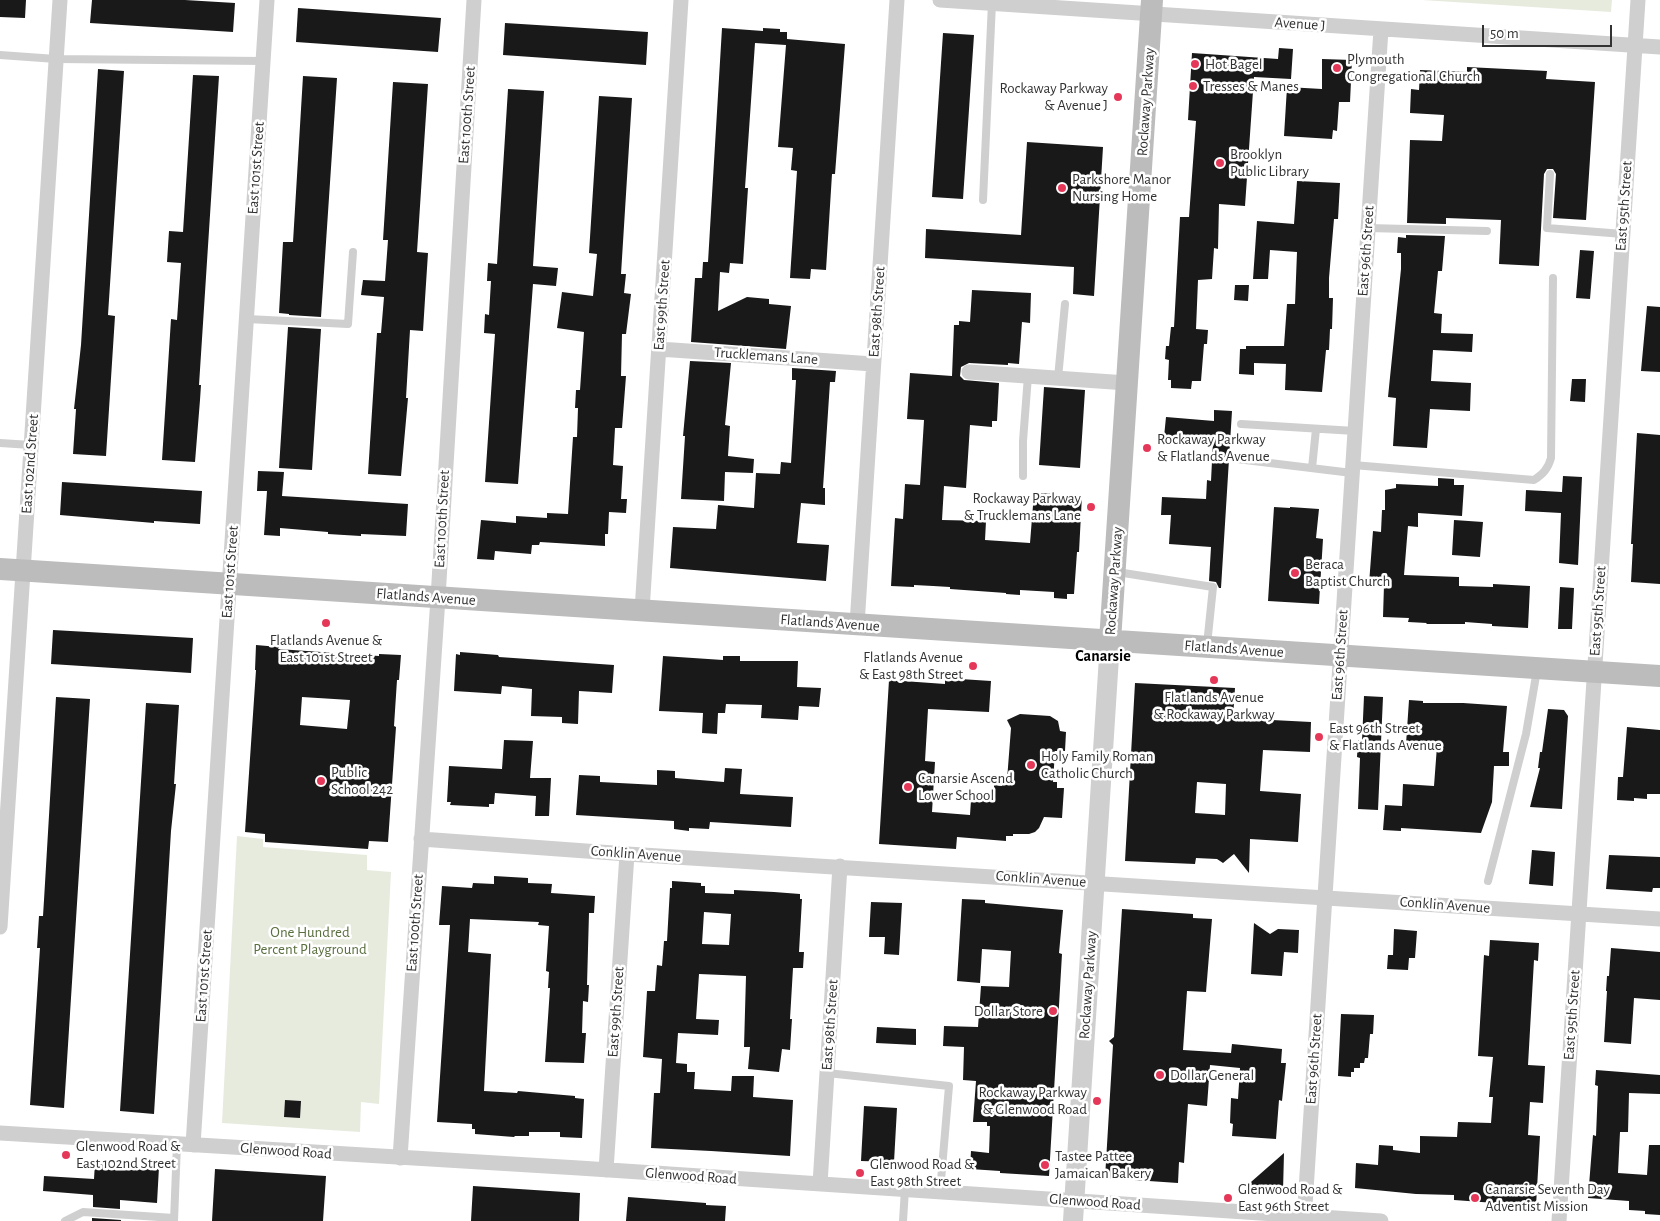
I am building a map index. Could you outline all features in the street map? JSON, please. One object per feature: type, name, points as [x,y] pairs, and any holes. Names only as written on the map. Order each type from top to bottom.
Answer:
[{"type":"main road","name":"Rockaway Parkway","points":[[1110,641],[1152,7]]},
{"type":"main road","name":"Flatlands Avenue","points":[[0,569],[1660,676]]},
{"type":"street","name":"East 102nd Street","points":[[0,928],[60,0]]},
{"type":"street","name":"East 101st Street","points":[[193,1145],[267,0]]},
{"type":"street","name":"East 100th Street","points":[[400,1158],[438,598],[474,0]]},
{"type":"street","name":"East 99th Street","points":[[642,611],[681,0]]},
{"type":"street","name":"East 98th Street","points":[[857,625],[897,0]]},
{"type":"street","name":"Avenue J","points":[[940,0],[1152,7],[1381,29],[1660,47]]},
{"type":"street","name":"East 95th Street","points":[[1559,1221],[1638,0]]},
{"type":"street","name":"East 96th Street","points":[[1304,1219],[1381,29]]},
{"type":"street","name":"Trucklemans Lane","points":[[659,349],[873,364]]},
{"type":"street","points":[[969,372],[1127,383]]},
{"type":"street","name":"Rockaway Parkway","points":[[1073,1221],[1110,641]]},
{"type":"street","name":"Conklin Avenue","points":[[421,839],[627,854],[840,866],[1660,920]]},
{"type":"street","name":"East 99th Street","points":[[606,1170],[627,854]]},
{"type":"street","name":"East 98th Street","points":[[820,1184],[840,866]]},
{"type":"street","name":"Glenwood Road","points":[[0,1133],[1074,1200],[1304,1219],[1381,1221]]},
{"type":"lane","points":[[984,200],[1002,3]]},
{"type":"lane","points":[[0,55],[56,59],[263,61]]},
{"type":"lane","points":[[1550,174],[1547,228],[1623,234]]},
{"type":"lane","points":[[1368,228],[1486,231]]},
{"type":"lane","points":[[247,319],[348,324],[353,252]]},
{"type":"lane","points":[[1238,459],[1312,468],[1534,480],[1549,466],[1551,458],[1553,278]]},
{"type":"lane","points":[[1058,378],[1066,304]]},
{"type":"lane","points":[[1023,476],[1023,441],[1028,376]]},
{"type":"lane","points":[[1241,424],[1355,431]]},
{"type":"lane","points":[[1312,468],[1316,429]]},
{"type":"lane","points":[[0,443],[31,446]]},
{"type":"lane","points":[[1115,572],[1213,587],[1206,647]]},
{"type":"lane","points":[[1488,881],[1526,734],[1538,668]]},
{"type":"lane","points":[[827,1073],[948,1086],[940,1192]]},
{"type":"lane","points":[[65,1221],[83,1212],[174,1219],[177,1144]]},
{"type":"lane","points":[[904,1221],[905,1190]]},
{"type":"green space","points":[[1422,0],[1612,0],[1611,12]]},
{"type":"green space","name":"One Hundred Percent Playground","points":[[237,836],[263,839],[263,847],[367,855],[367,870],[391,872],[379,1104],[361,1102],[360,1132],[222,1123]]},
{"type":"building","points":[[0,0],[26,0],[25,18],[0,17]]},
{"type":"building","points":[[92,0],[185,0],[235,3],[233,32],[90,23]]},
{"type":"building","points":[[298,8],[441,18],[438,52],[296,42]]},
{"type":"building","points":[[505,23],[648,32],[646,65],[503,55]]},
{"type":"building","points":[[722,28],[763,31],[763,28],[780,29],[780,32],[787,32],[787,39],[845,44],[835,174],[832,174],[826,270],[811,269],[810,279],[790,278],[797,171],[791,170],[793,148],[778,147],[786,45],[755,43],[745,188],[748,188],[743,264],[730,263],[729,273],[720,272],[718,311],[747,297],[769,299],[769,304],[791,306],[786,349],[691,342],[695,278],[702,278],[703,262],[708,262]]},
{"type":"building","points":[[943,33],[974,35],[963,199],[932,197]]},
{"type":"building","points":[[1279,48],[1293,49],[1291,79],[1254,77],[1245,206],[1219,204],[1218,249],[1214,248],[1212,279],[1198,280],[1196,329],[1208,330],[1207,344],[1204,344],[1201,381],[1192,381],[1191,389],[1171,388],[1171,380],[1168,380],[1169,360],[1165,359],[1166,346],[1169,346],[1171,327],[1174,327],[1180,217],[1189,217],[1196,121],[1188,120],[1192,53],[1278,59]]},
{"type":"building","points":[[1322,59],[1352,60],[1350,102],[1339,102],[1337,131],[1333,130],[1332,139],[1284,136],[1287,87],[1322,89]]},
{"type":"building","points":[[1467,67],[1547,71],[1546,79],[1595,82],[1586,220],[1553,218],[1556,174],[1553,169],[1547,169],[1544,174],[1539,266],[1499,264],[1501,220],[1446,218],[1446,224],[1407,223],[1410,140],[1442,141],[1444,115],[1410,113],[1411,89],[1419,90],[1420,70],[1467,72]]},
{"type":"building","points":[[98,69],[124,71],[108,315],[115,316],[106,456],[73,454],[76,409],[74,409],[81,345]]},
{"type":"building","points":[[193,75],[219,76],[195,462],[162,460],[171,319],[177,320],[181,263],[167,262],[169,231],[183,232]]},
{"type":"building","points":[[303,76],[337,78],[321,317],[279,313],[283,242],[293,242]]},
{"type":"building","points":[[393,82],[428,84],[417,252],[428,253],[423,331],[410,330],[406,398],[408,398],[401,476],[368,474],[377,333],[381,333],[384,297],[361,295],[363,280],[385,281],[388,240],[383,240]]},
{"type":"building","points":[[508,89],[544,91],[533,266],[558,268],[556,286],[533,284],[518,484],[485,482],[495,334],[484,333],[485,314],[489,315],[491,281],[487,281],[488,263],[497,264]]},
{"type":"building","points":[[599,96],[632,98],[621,274],[626,274],[624,293],[631,294],[626,334],[622,334],[621,376],[626,376],[622,428],[615,428],[613,465],[623,466],[621,499],[627,499],[626,513],[609,512],[608,534],[605,534],[605,546],[540,542],[539,545],[532,545],[531,554],[495,551],[494,560],[477,559],[481,520],[516,523],[516,516],[547,518],[547,513],[568,514],[573,437],[577,437],[578,408],[575,408],[576,390],[580,390],[584,332],[557,328],[562,292],[593,296],[597,254],[589,253]]},
{"type":"building","name":"Parkshore Manor Nursing Home","points":[[1027,142],[1103,147],[1094,296],[1073,294],[1074,267],[925,258],[926,229],[1021,235]]},
{"type":"building","points":[[1297,181],[1340,183],[1338,219],[1334,219],[1329,278],[1329,298],[1333,298],[1332,329],[1330,329],[1329,350],[1326,350],[1322,392],[1285,390],[1286,364],[1254,363],[1254,375],[1239,374],[1240,349],[1246,349],[1246,346],[1284,346],[1287,304],[1295,304],[1297,252],[1270,250],[1268,279],[1253,279],[1257,221],[1294,224]]},
{"type":"building","points":[[1406,235],[1445,236],[1442,271],[1438,271],[1434,313],[1442,314],[1441,333],[1473,334],[1472,352],[1433,350],[1431,381],[1471,383],[1470,411],[1430,409],[1427,448],[1393,446],[1396,398],[1388,397],[1401,269],[1401,253],[1397,253],[1398,237],[1406,238]]},
{"type":"building","points":[[1580,250],[1594,251],[1590,299],[1576,298]]},
{"type":"building","points":[[1235,285],[1249,285],[1248,301],[1234,300]]},
{"type":"building","points":[[972,290],[1031,293],[1030,323],[1022,322],[1019,364],[969,363],[961,367],[960,376],[964,380],[999,383],[997,421],[992,421],[992,427],[970,425],[966,488],[944,486],[942,520],[986,521],[985,540],[1030,543],[1034,493],[1082,495],[1079,552],[1077,552],[1074,594],[1067,594],[1067,599],[1054,598],[1054,592],[1020,590],[1020,595],[950,589],[950,587],[891,586],[895,518],[903,519],[905,484],[920,485],[924,420],[907,419],[910,373],[952,376],[954,325],[959,325],[959,321],[970,322]]},
{"type":"building","points":[[1647,306],[1660,307],[1660,372],[1641,371]]},
{"type":"building","points":[[288,327],[321,329],[312,470],[279,468]]},
{"type":"building","points":[[690,361],[731,363],[725,425],[730,426],[728,456],[754,459],[753,473],[725,472],[724,501],[681,499],[685,436],[683,436]]},
{"type":"building","points":[[792,368],[836,371],[835,382],[830,382],[823,488],[825,488],[825,505],[801,503],[797,543],[829,545],[826,581],[670,568],[673,527],[716,529],[718,505],[754,508],[756,473],[780,474],[781,462],[791,463],[796,380],[792,380]]},
{"type":"building","points":[[1572,379],[1586,379],[1585,402],[1570,401]]},
{"type":"building","points":[[1044,387],[1085,390],[1080,468],[1039,465]]},
{"type":"building","points":[[1214,410],[1232,411],[1221,588],[1219,588],[1216,582],[1209,581],[1211,547],[1169,544],[1171,515],[1161,515],[1162,497],[1206,499],[1207,480],[1211,481],[1213,441],[1164,437],[1166,417],[1214,421]]},
{"type":"building","points":[[1637,433],[1660,435],[1660,584],[1631,582],[1633,544],[1631,544]]},
{"type":"building","points":[[258,471],[284,472],[282,496],[408,504],[406,536],[328,534],[328,532],[280,528],[280,536],[264,535],[267,491],[257,491]]},
{"type":"building","points":[[1563,476],[1582,477],[1578,565],[1559,563],[1561,513],[1525,511],[1526,490],[1562,492]]},
{"type":"building","points":[[1438,478],[1454,479],[1454,485],[1464,485],[1462,516],[1418,513],[1418,527],[1408,526],[1404,575],[1459,577],[1459,586],[1493,587],[1493,584],[1530,586],[1528,628],[1465,622],[1465,624],[1426,624],[1408,622],[1409,618],[1383,617],[1384,585],[1369,584],[1373,531],[1381,532],[1382,510],[1385,510],[1385,490],[1396,488],[1396,484],[1438,486]]},
{"type":"building","points":[[62,482],[202,491],[200,524],[154,521],[154,523],[60,515]]},
{"type":"building","name":"Beraca Baptist Church","points":[[1274,507],[1319,509],[1316,538],[1323,539],[1319,604],[1268,601]]},
{"type":"building","points":[[1454,520],[1483,522],[1480,557],[1452,555]]},
{"type":"building","points":[[1560,587],[1574,588],[1572,629],[1558,629]]},
{"type":"building","points":[[53,630],[193,638],[191,673],[51,664]]},
{"type":"building","name":"Public School 242","points":[[256,645],[279,647],[278,649],[379,656],[379,654],[401,655],[399,680],[397,680],[394,726],[396,727],[388,842],[369,841],[368,849],[265,842],[265,834],[245,832]],"holes":[[[302,697],[350,700],[347,729],[300,725]]]},
{"type":"building","points":[[460,652],[498,655],[499,657],[614,665],[612,693],[579,691],[578,724],[562,723],[562,717],[531,716],[532,689],[502,686],[501,694],[454,691],[456,654],[460,655]]},
{"type":"building","points":[[663,656],[723,660],[723,656],[740,656],[740,661],[798,661],[797,687],[821,688],[819,707],[799,706],[798,720],[761,718],[762,705],[726,704],[725,713],[718,713],[717,734],[702,733],[703,713],[659,711]]},
{"type":"building","points":[[945,678],[991,681],[989,712],[928,709],[925,761],[935,762],[932,812],[970,815],[971,800],[994,801],[994,785],[1002,786],[1003,780],[1007,780],[1011,728],[1007,720],[1020,714],[1050,716],[1058,721],[1060,731],[1066,732],[1065,751],[1055,751],[1053,782],[1057,782],[1057,788],[1064,788],[1062,818],[1044,817],[1035,832],[1006,836],[1006,841],[957,837],[956,849],[879,844],[889,680],[945,684]]},
{"type":"building","points":[[1135,683],[1235,688],[1233,718],[1311,722],[1310,752],[1263,750],[1260,791],[1301,794],[1298,842],[1250,839],[1249,873],[1234,854],[1223,863],[1217,859],[1196,858],[1195,864],[1125,861]],"holes":[[[1197,782],[1226,784],[1225,815],[1195,813]]]},
{"type":"building","points":[[1364,696],[1383,697],[1378,810],[1358,809],[1360,758],[1357,757],[1358,740],[1362,741]]},
{"type":"building","points":[[56,697],[90,699],[64,1108],[30,1105],[40,948],[37,948],[39,916],[43,916]]},
{"type":"building","points":[[1409,700],[1423,701],[1423,703],[1507,706],[1503,752],[1509,752],[1509,766],[1494,766],[1492,802],[1481,833],[1401,828],[1401,831],[1383,830],[1385,805],[1402,806],[1403,784],[1434,786],[1437,746],[1406,744]]},
{"type":"building","points":[[146,703],[179,705],[174,784],[176,784],[171,831],[154,1114],[120,1111]]},
{"type":"building","points":[[1548,709],[1564,710],[1568,716],[1562,809],[1530,807],[1540,768],[1538,768],[1540,752],[1542,752]]},
{"type":"building","points":[[1627,727],[1660,730],[1660,794],[1647,794],[1647,799],[1634,798],[1634,801],[1617,800],[1618,777],[1623,777]]},
{"type":"building","points":[[504,740],[533,741],[530,778],[551,778],[549,816],[535,816],[536,796],[495,793],[494,804],[489,804],[489,807],[450,805],[451,802],[447,802],[449,766],[502,769]]},
{"type":"building","points":[[725,768],[742,769],[740,794],[793,797],[791,827],[710,822],[709,829],[689,828],[689,831],[674,829],[674,821],[576,815],[579,775],[600,776],[600,782],[657,785],[657,770],[675,771],[675,778],[724,782]]},
{"type":"building","points":[[1532,850],[1555,852],[1553,886],[1529,884]]},
{"type":"building","points":[[1609,855],[1660,857],[1660,888],[1653,888],[1652,892],[1606,889]]},
{"type":"building","points":[[494,876],[528,878],[528,883],[552,884],[551,893],[595,896],[594,913],[589,913],[588,1002],[583,1001],[582,1033],[586,1033],[584,1063],[545,1062],[550,988],[548,988],[549,972],[546,971],[549,926],[538,925],[539,922],[470,919],[468,952],[491,954],[484,1091],[517,1093],[518,1091],[575,1096],[575,1098],[584,1099],[582,1138],[560,1137],[560,1132],[529,1132],[529,1136],[514,1137],[475,1134],[472,1124],[437,1122],[450,925],[439,925],[442,886],[472,888],[473,883],[494,884]]},
{"type":"building","points":[[672,881],[701,883],[701,886],[705,886],[705,893],[734,894],[734,890],[800,894],[800,899],[802,899],[799,952],[804,952],[803,968],[793,968],[790,1050],[782,1049],[779,1072],[748,1069],[750,1047],[744,1047],[746,976],[699,974],[696,1019],[719,1020],[718,1035],[678,1033],[676,1063],[687,1064],[687,1072],[695,1072],[694,1089],[731,1091],[732,1076],[754,1076],[753,1097],[793,1100],[790,1156],[651,1148],[654,1093],[660,1093],[662,1059],[643,1057],[647,991],[655,991],[657,965],[662,966],[664,941],[667,941],[670,888],[672,888]],"holes":[[[704,912],[731,914],[729,945],[702,944]]]},
{"type":"building","points":[[962,899],[1063,910],[1059,953],[1062,954],[1049,1176],[970,1169],[971,1151],[989,1153],[990,1126],[987,1126],[987,1122],[973,1122],[976,1081],[963,1080],[964,1047],[943,1046],[944,1026],[978,1027],[981,986],[1009,987],[1011,951],[982,949],[980,983],[957,981]]},
{"type":"building","points":[[871,902],[902,903],[899,955],[884,954],[885,937],[869,937]]},
{"type":"building","points":[[1122,909],[1193,914],[1193,918],[1212,919],[1206,992],[1187,991],[1183,1050],[1231,1053],[1232,1044],[1282,1049],[1281,1063],[1286,1063],[1282,1101],[1279,1100],[1276,1139],[1232,1136],[1233,1124],[1230,1123],[1231,1098],[1238,1099],[1240,1068],[1210,1065],[1207,1106],[1188,1104],[1184,1163],[1179,1162],[1178,1183],[1105,1178],[1113,1045],[1109,1041],[1114,1037]]},
{"type":"building","points":[[1254,923],[1270,934],[1278,929],[1299,930],[1298,953],[1284,952],[1282,976],[1251,974]]},
{"type":"building","points":[[1394,929],[1417,931],[1415,958],[1409,958],[1408,970],[1387,969],[1388,955],[1393,955]]},
{"type":"building","points":[[1490,940],[1539,943],[1538,961],[1534,960],[1528,1065],[1545,1066],[1543,1103],[1530,1102],[1528,1135],[1540,1136],[1536,1206],[1454,1200],[1454,1195],[1416,1194],[1355,1188],[1356,1163],[1378,1165],[1379,1145],[1393,1146],[1393,1150],[1420,1153],[1420,1136],[1457,1137],[1458,1122],[1491,1123],[1493,1097],[1489,1097],[1493,1057],[1478,1056],[1484,955],[1489,956]]},
{"type":"building","points":[[1611,948],[1660,952],[1660,1000],[1634,998],[1631,1044],[1604,1042],[1607,976],[1609,976]]},
{"type":"building","points":[[1341,1014],[1374,1015],[1373,1034],[1370,1034],[1368,1058],[1365,1058],[1364,1063],[1360,1063],[1360,1068],[1354,1068],[1354,1072],[1351,1072],[1351,1077],[1338,1076]]},
{"type":"building","points":[[877,1027],[916,1029],[916,1045],[876,1043]]},
{"type":"building","points":[[1596,1070],[1660,1075],[1660,1094],[1629,1093],[1628,1132],[1620,1132],[1618,1173],[1647,1175],[1649,1145],[1660,1145],[1660,1215],[1645,1214],[1645,1211],[1629,1210],[1629,1201],[1588,1198],[1593,1135],[1596,1136],[1598,1086],[1595,1085]]},
{"type":"building","points":[[285,1100],[301,1101],[300,1118],[284,1117]]},
{"type":"building","points":[[864,1106],[897,1108],[894,1162],[861,1161]]},
{"type":"building","points":[[1284,1153],[1283,1191],[1243,1189]]},
{"type":"building","points":[[95,1163],[159,1167],[157,1203],[120,1200],[120,1209],[93,1207],[93,1195],[43,1191],[44,1176],[94,1179]]},
{"type":"building","points":[[215,1169],[326,1176],[323,1221],[212,1221]]},
{"type":"building","points":[[473,1186],[580,1193],[579,1221],[471,1221]]},
{"type":"building","points":[[628,1197],[726,1206],[725,1221],[626,1221]]},
{"type":"building","points":[[92,1218],[121,1220],[121,1221],[92,1221]]},
{"type":"place","name":"Hot Bagel","points":[[1195,64]]},
{"type":"place","name":"Plymouth Congregational Church","points":[[1337,68]]},
{"type":"place","name":"Tresses & Manes","points":[[1193,86]]},
{"type":"place","name":"Rockaway Parkway & Avenue J","points":[[1118,97]]},
{"type":"place","name":"Brooklyn Public Library","points":[[1220,163]]},
{"type":"place","name":"Parkshore Manor Nursing Home","points":[[1062,188]]},
{"type":"place","name":"Rockaway Parkway & Flatlands Avenue","points":[[1147,448]]},
{"type":"place","name":"Rockaway Parkway & Trucklemans Lane","points":[[1091,507]]},
{"type":"place","name":"Beraca Baptist Church","points":[[1295,573]]},
{"type":"place","name":"Flatlands Avenue & East 101st Street","points":[[326,623]]},
{"type":"place","name":"Flatlands Avenue & East 98th Street","points":[[973,666]]},
{"type":"place","name":"Flatlands Avenue & Rockaway Parkway","points":[[1214,680]]},
{"type":"place","name":"East 96th Street & Flatlands Avenue","points":[[1319,737]]},
{"type":"place","name":"Holy Family Roman Catholic Church","points":[[1031,765]]},
{"type":"place","name":"Public School 242","points":[[321,781]]},
{"type":"place","name":"Canarsie Ascend Lower School","points":[[908,787]]},
{"type":"place","name":"Dollar Store","points":[[1053,1011]]},
{"type":"place","name":"Dollar General","points":[[1160,1075]]},
{"type":"place","name":"Rockaway Parkway & Glenwood Road","points":[[1097,1101]]},
{"type":"place","name":"Glenwood Road & East 102nd Street","points":[[66,1155]]},
{"type":"place","name":"Tastee Pattee Jamaican Bakery","points":[[1045,1165]]},
{"type":"place","name":"Glenwood Road & East 98th Street","points":[[860,1173]]},
{"type":"place","name":"Glenwood Road & East 96th Street","points":[[1228,1198]]},
{"type":"place","name":"Canarsie Seventh Day Adventist Mission","points":[[1475,1198]]},
{"type":"district","name":"Canarsie","points":[[1103,656]]}]
